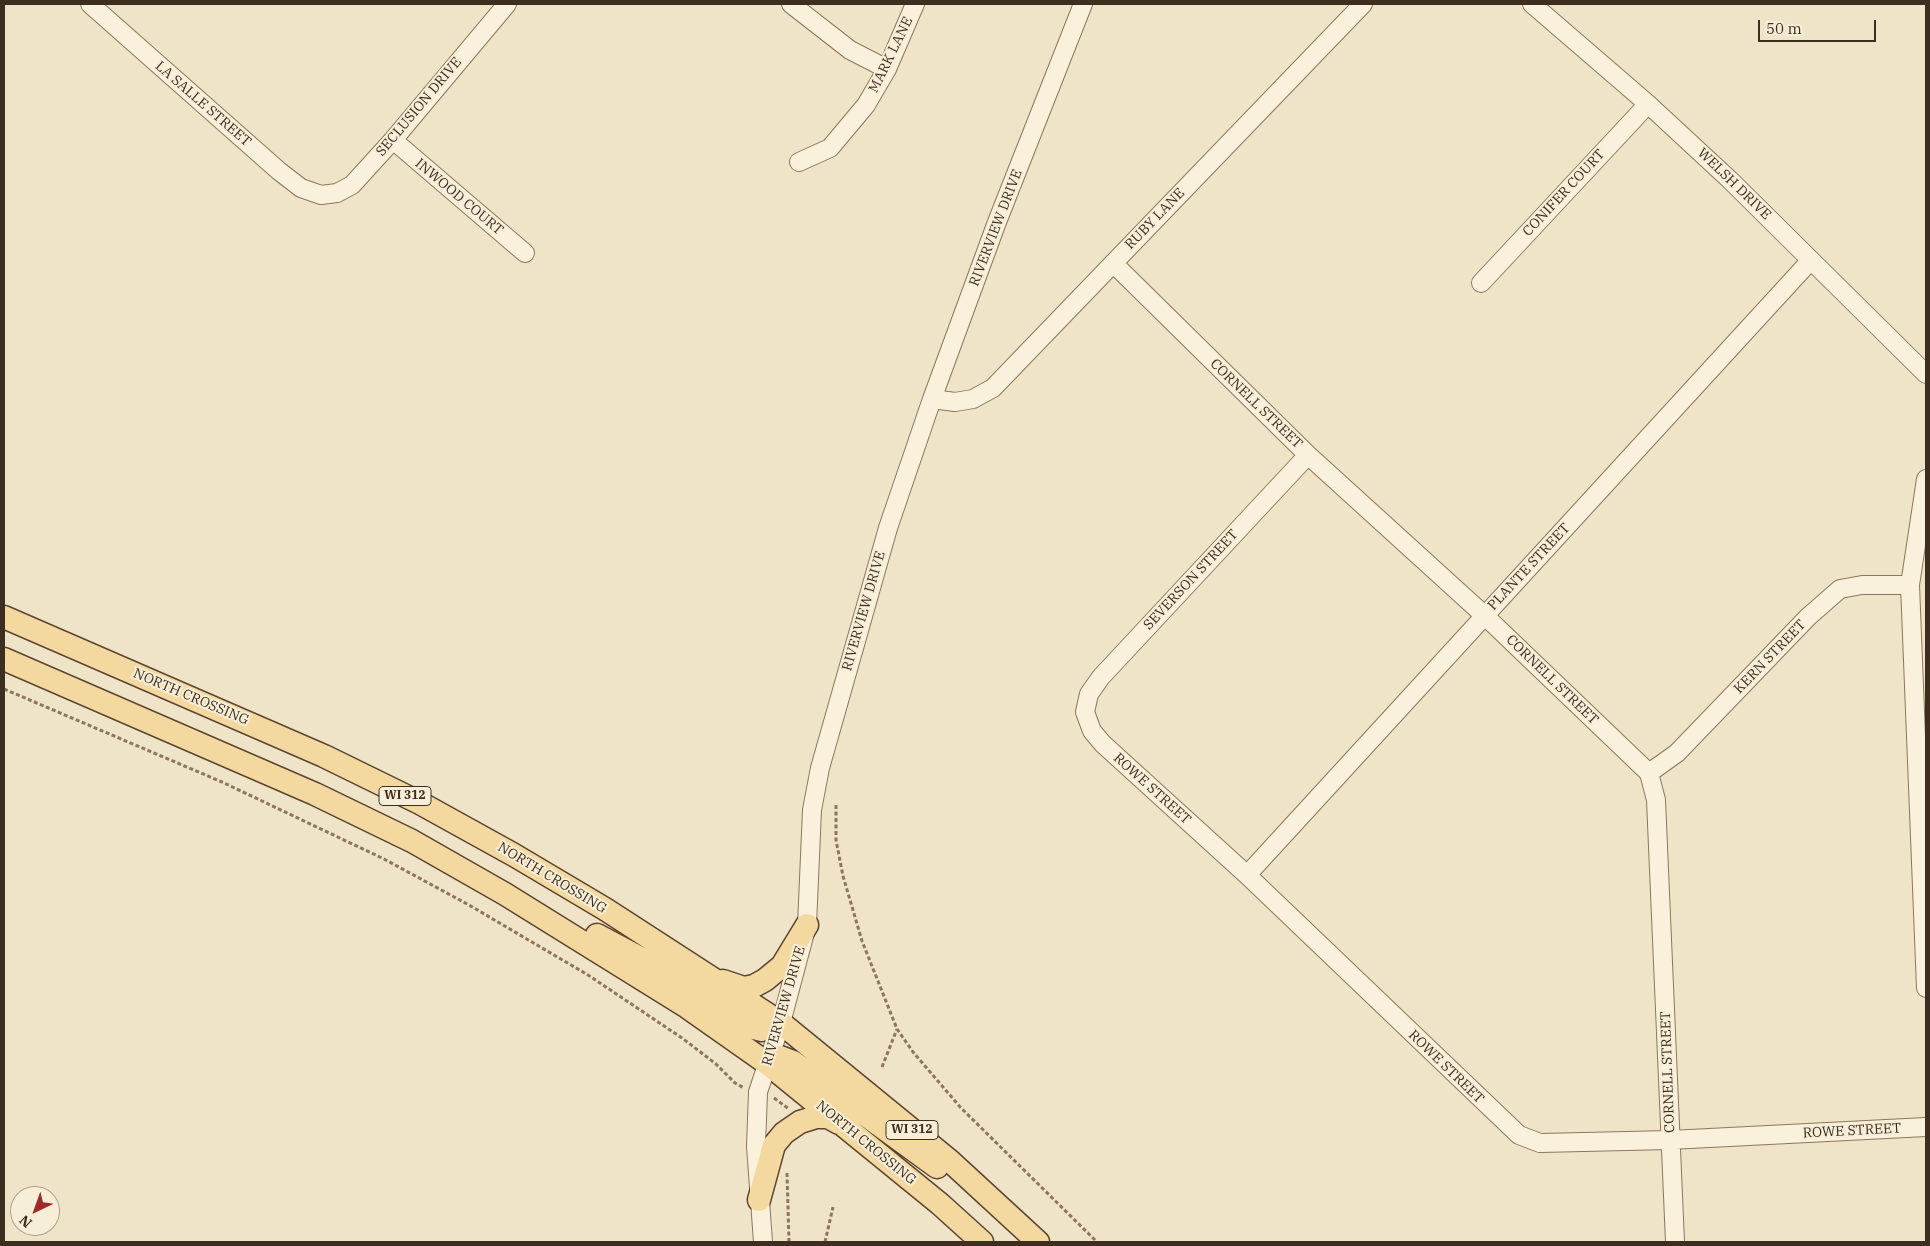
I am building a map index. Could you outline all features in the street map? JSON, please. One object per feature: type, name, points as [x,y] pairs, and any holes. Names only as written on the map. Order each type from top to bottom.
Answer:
[{"type":"main road","name":"NORTH CROSSING","points":[[4,617],[324,756],[420,803],[514,855],[700,970],[781,1023],[950,1161],[1034,1238]]},
{"type":"main road","points":[[4,632],[128,670]]},
{"type":"main road","name":"NORTH CROSSING","points":[[4,659],[315,794],[412,842],[505,894],[687,1007],[768,1064],[940,1204],[982,1242]]},
{"type":"main road","points":[[505,894],[611,941],[670,974],[750,1026],[762,1030],[781,1023]]},
{"type":"main road","points":[[700,970],[734,986],[754,986],[782,966],[807,925]]},
{"type":"main road","points":[[768,1064],[780,1057],[793,1062],[905,1146],[1034,1238]]},
{"type":"main road","points":[[759,1200],[778,1139],[800,1122],[816,1117],[828,1117],[848,1128]]},
{"type":"street","name":"LA SALLE STREET","points":[[90,4],[279,171],[300,188],[321,195]]},
{"type":"street","name":"SECLUSION DRIVE","points":[[321,195],[337,193],[352,185],[393,140],[507,4]]},
{"type":"street","points":[[791,4],[850,50],[887,69]]},
{"type":"street","name":"MARK LANE","points":[[799,162],[830,148],[866,104],[887,69],[915,4]]},
{"type":"street","name":"RIVERVIEW DRIVE","points":[[763,1242],[756,1146],[758,1092],[781,1023],[807,925],[812,810],[820,768],[888,528],[932,399],[997,222],[1083,4]]},
{"type":"street","name":"RUBY LANE","points":[[932,399],[955,402],[973,399],[993,388],[1363,4]]},
{"type":"street","name":"WELSH DRIVE","points":[[1532,4],[1648,104],[1730,180],[1926,374]]},
{"type":"street","name":"CONIFER COURT","points":[[1481,283],[1648,104]]},
{"type":"street","name":"INWOOD COURT","points":[[393,140],[525,253]]},
{"type":"street","name":"PLANTE STREET","points":[[1247,875],[1811,260]]},
{"type":"street","name":"CORNELL STREET","points":[[1113,263],[1308,455],[1484,615],[1649,773],[1656,800],[1675,1242]]},
{"type":"street","name":"SEVERSON STREET","points":[[1085,712],[1089,694],[1100,677],[1308,455]]},
{"type":"street","points":[[1926,479],[1910,585],[1926,988]]},
{"type":"street","name":"KERN STREET","points":[[1649,773],[1677,754],[1808,617],[1840,589],[1862,585],[1910,585]]},
{"type":"street","name":"ROWE STREET","points":[[1085,712],[1092,731],[1103,744],[1247,875],[1519,1135],[1540,1143],[1670,1140],[1926,1127]]},
{"type":"path","points":[[4,689],[222,782],[393,863],[588,975],[689,1044],[716,1064],[735,1083],[772,1096],[796,1113],[800,1122]]},
{"type":"path","points":[[836,806],[836,840],[843,876],[862,941],[897,1029],[913,1052],[961,1108],[1097,1242]]},
{"type":"path","points":[[882,1067],[897,1029]]},
{"type":"path","points":[[788,1170],[786,1184],[789,1242]]},
{"type":"path","points":[[825,1242],[834,1207]]}]
